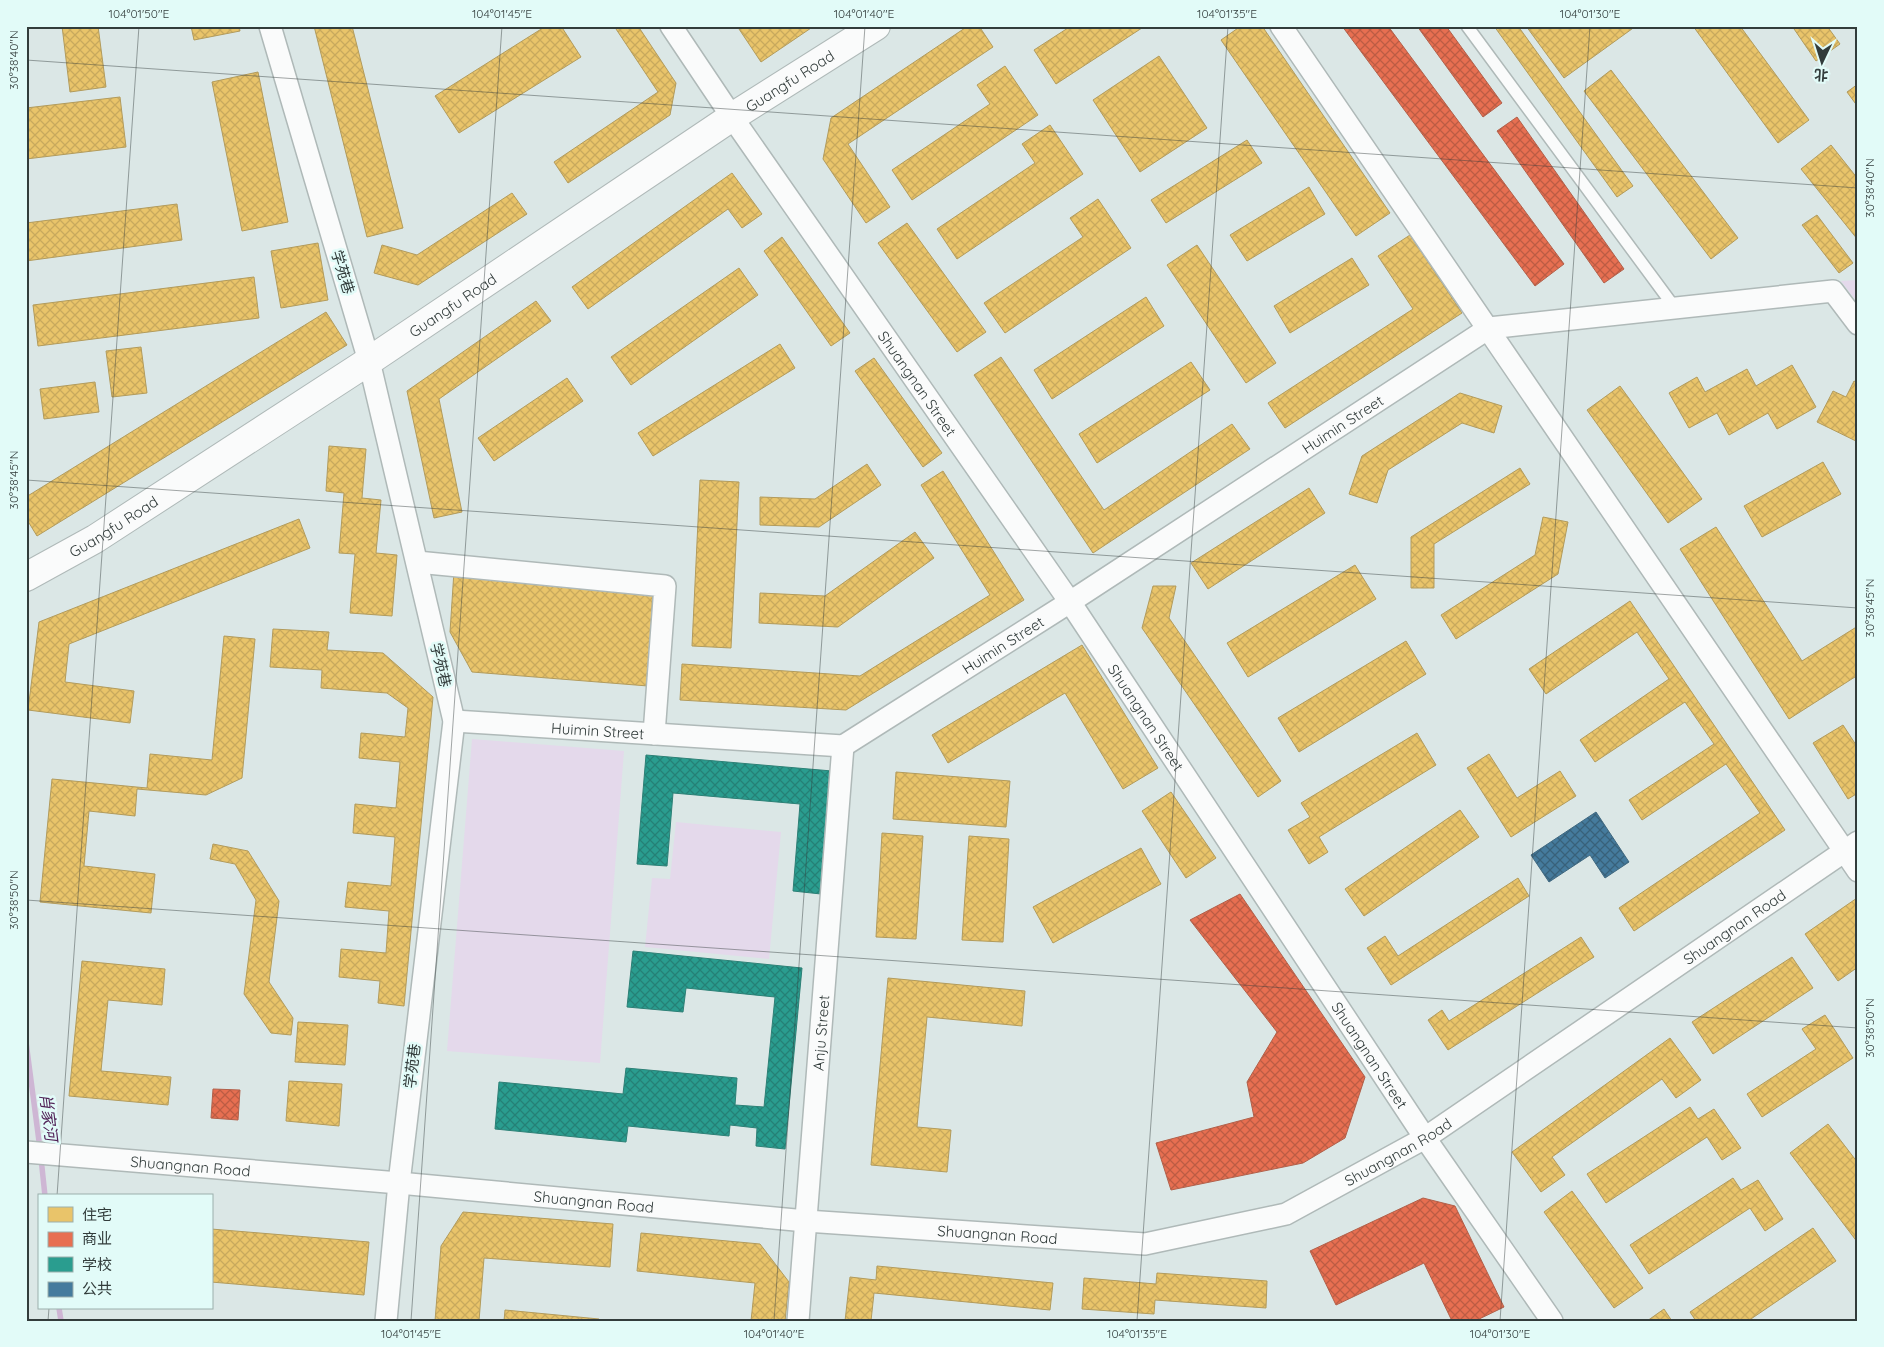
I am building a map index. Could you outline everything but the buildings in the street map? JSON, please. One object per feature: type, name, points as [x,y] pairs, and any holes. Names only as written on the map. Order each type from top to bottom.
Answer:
[{"type":"street","name":"学苑巷","points":[[270,26],[370,361],[454,721],[398,1182],[386,1321]]},
{"type":"street","name":"Shuangnan Street","points":[[671,26],[732,117],[1070,602],[1425,1138],[1552,1321]]},
{"type":"street","name":"Guangfu Road","points":[[26,577],[95,539],[370,361],[732,117],[876,26]]},
{"type":"street","points":[[1281,26],[1489,328],[1851,846],[1858,871]]},
{"type":"street","points":[[1489,328],[1834,291],[1858,324]]},
{"type":"street","name":"Huimin Street","points":[[454,721],[843,746],[1070,602],[1489,328]]},
{"type":"street","points":[[416,562],[665,586],[654,734]]},
{"type":"street","name":"Anju Street","points":[[798,1321],[843,746]]},
{"type":"street","name":"Shuangnan Road","points":[[26,1152],[398,1182],[806,1221],[1145,1244],[1286,1214],[1425,1138],[1851,846]]},
{"type":"lane","points":[[1467,26],[1675,308]]},
{"type":"shaded area","points":[[1858,280],[1858,303],[1841,281]]},
{"type":"shaded area","points":[[472,739],[624,751],[600,1063],[447,1051]]},
{"type":"shaded area","points":[[676,822],[781,832],[769,959],[645,947],[652,878],[670,879]]},
{"type":"waterway","name":"肖家河","points":[[26,1042],[40,1149]]},
{"type":"waterway","name":"肖家河","points":[[41,1158],[45,1194]]},
{"type":"waterway","name":"肖家河","points":[[59,1310],[61,1321]]}]
